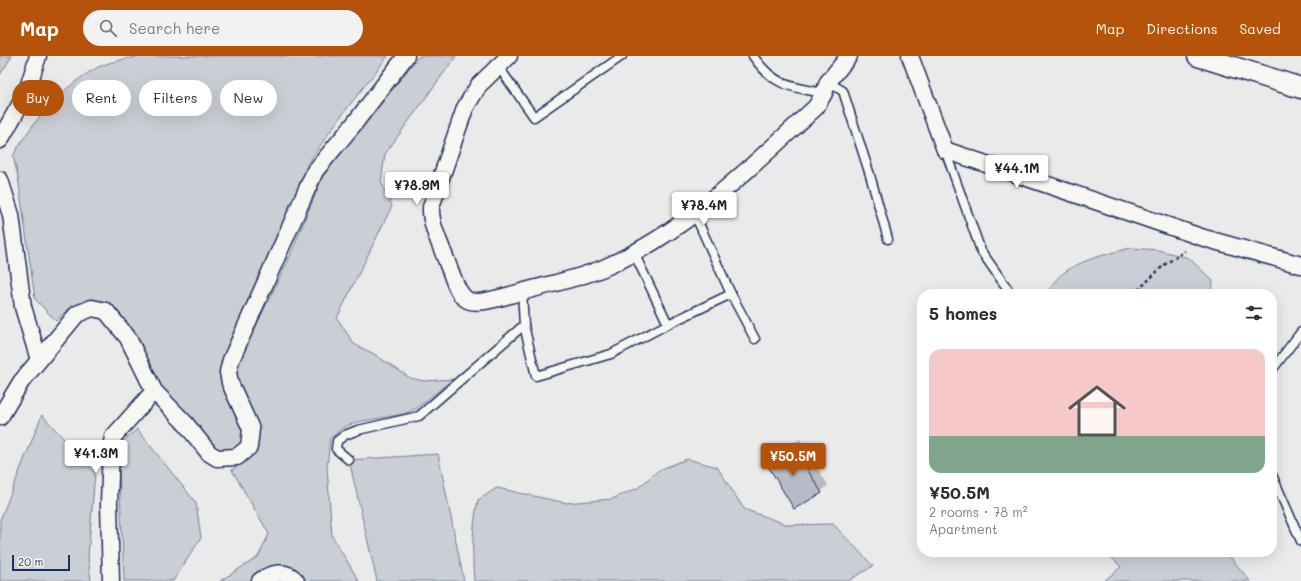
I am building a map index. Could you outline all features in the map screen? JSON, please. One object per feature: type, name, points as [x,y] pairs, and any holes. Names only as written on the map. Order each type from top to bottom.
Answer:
[{"type":"street","points":[[0,140],[26,94],[38,56]]},
{"type":"street","points":[[0,417],[21,382],[77,314],[92,308],[106,311],[128,338],[154,391],[185,423],[209,452],[217,458],[236,457],[249,447],[251,429],[230,383],[228,372],[230,360],[315,171],[354,124],[406,56]]},
{"type":"street","points":[[503,61],[479,85],[465,108],[435,194],[431,215],[435,232],[458,289],[469,302],[491,300],[582,276],[634,253],[695,214],[810,112],[849,56]]},
{"type":"street","points":[[910,56],[945,150],[1204,238],[1301,265]]},
{"type":"street","points":[[1198,56],[1301,88]]},
{"type":"street","points":[[0,180],[11,215],[23,307],[39,360]]},
{"type":"street","points":[[111,581],[109,504],[111,447],[113,437],[154,391]]},
{"type":"street","points":[[260,581],[266,577],[277,574],[288,575],[296,581]]},
{"type":"lane","points":[[503,61],[534,117],[622,56]]},
{"type":"lane","points":[[753,56],[764,71],[788,87],[826,88],[843,91],[870,175],[888,239]]},
{"type":"lane","points":[[945,150],[981,250],[1007,288]]},
{"type":"lane","points":[[695,214],[731,294],[755,339]]},
{"type":"lane","points":[[634,253],[668,324]]},
{"type":"lane","points":[[522,292],[524,325],[536,376],[610,354],[731,294]]},
{"type":"lane","points":[[349,460],[336,449],[337,441],[345,435],[358,430],[419,416],[524,325]]},
{"type":"lane","points":[[1277,363],[1301,332]]},
{"type":"lane","points":[[1277,486],[1301,541]]},
{"type":"path","points":[[1139,289],[1164,265],[1204,238]]},
{"type":"shaded area","points":[[0,56],[12,56],[0,75]]},
{"type":"shaded area","points":[[140,56],[388,56],[341,116],[308,163],[227,358],[246,437],[237,451],[218,453],[161,388],[136,333],[109,303],[91,299],[73,306],[56,321],[35,299],[18,177],[13,156],[20,143],[40,116],[64,116],[64,92],[72,85],[72,116],[131,116],[131,80],[78,80],[98,67],[116,61]]},
{"type":"shaded area","points":[[419,56],[456,56],[385,154],[381,182],[392,206],[337,318],[354,344],[374,354],[410,378],[424,381],[453,379],[417,408],[404,414],[357,422],[342,428],[330,439],[327,467],[332,536],[359,581],[304,581],[295,570],[286,566],[268,570],[248,581],[220,581],[258,557],[269,534],[232,470],[250,457],[255,447],[233,371],[287,263],[323,176]]},
{"type":"shaded area","points":[[1131,248],[1158,250],[1189,258],[1213,281],[1212,289],[1051,289],[1060,275],[1071,268],[1082,262]]},
{"type":"shaded area","points":[[42,415],[95,473],[88,556],[91,581],[0,581],[0,520]]},
{"type":"shaded area","points":[[137,429],[196,503],[201,538],[173,581],[124,581],[118,446]]},
{"type":"shaded area","points":[[438,454],[464,581],[377,581],[349,460]]},
{"type":"shaded area","points":[[687,459],[717,467],[744,509],[788,525],[833,524],[873,566],[848,581],[474,581],[473,540],[478,500],[497,488],[566,503],[612,499],[638,488],[659,470]]},
{"type":"shaded area","points":[[1111,557],[1230,557],[1250,581],[1104,581],[1121,567]]},
{"type":"building","points":[[792,445],[822,493],[794,509],[765,461]]}]
